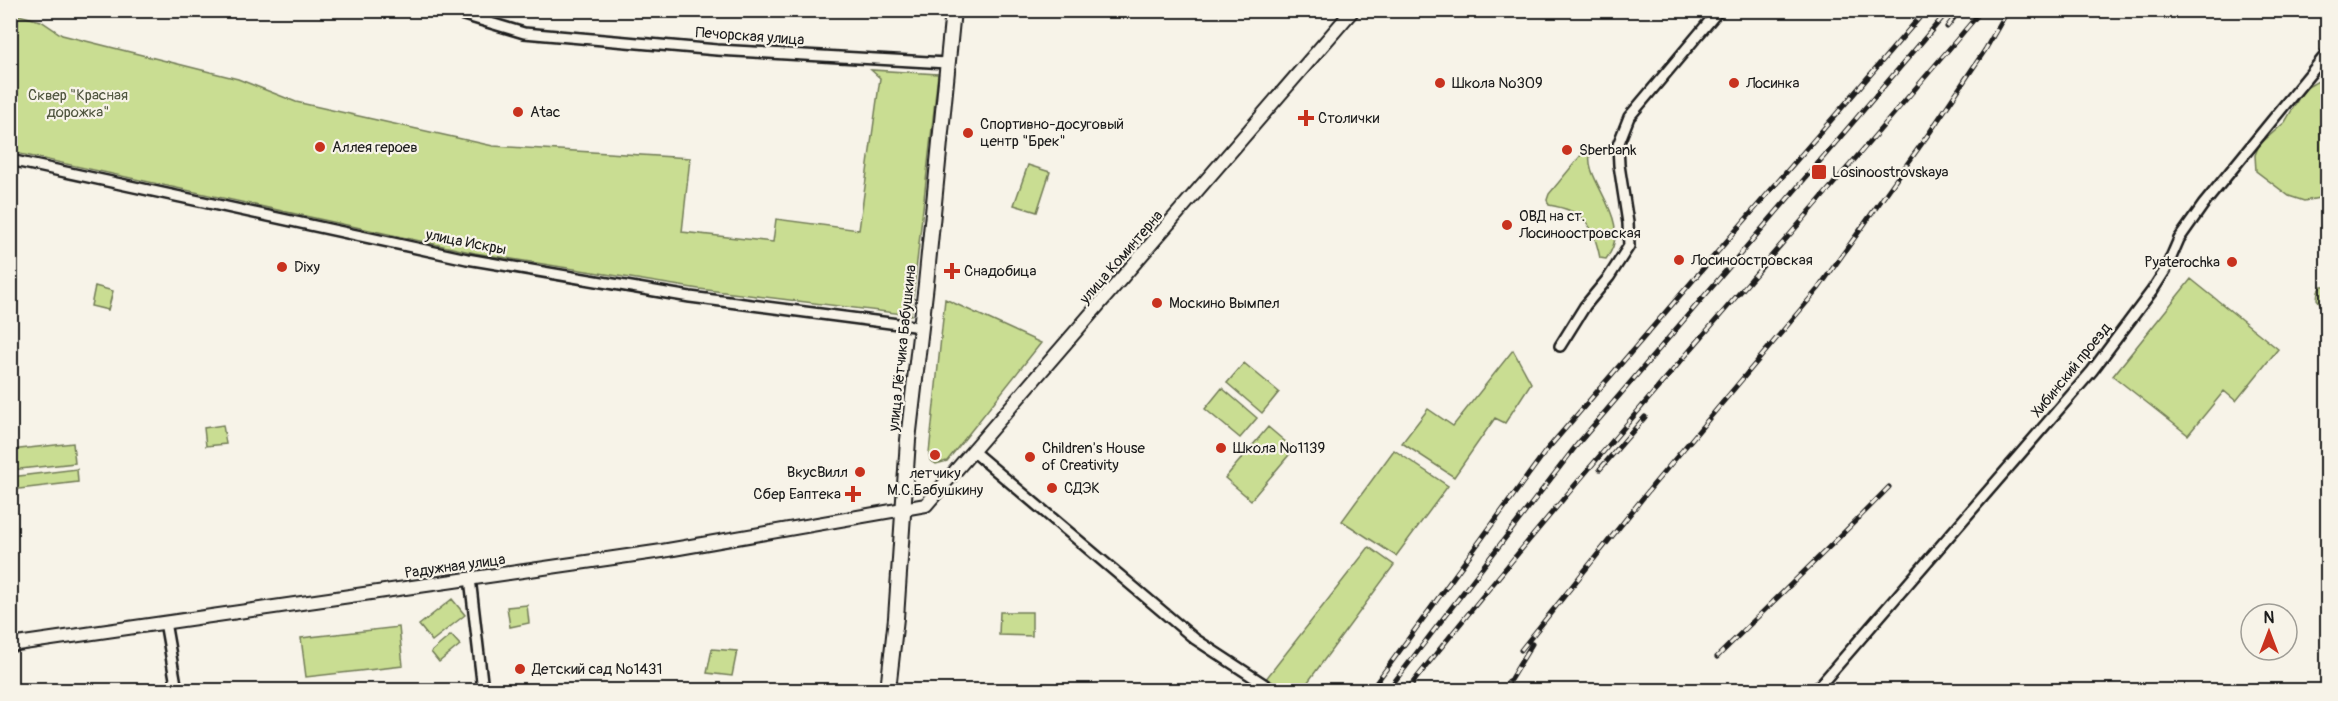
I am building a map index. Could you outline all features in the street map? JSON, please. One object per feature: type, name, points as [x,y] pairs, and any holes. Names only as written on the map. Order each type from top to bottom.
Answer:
[{"type":"main road","name":"улица Лётчика Бабушкина","points":[[888,690],[896,618],[903,510],[953,10]]},
{"type":"street","name":"Печорская улица","points":[[447,10],[524,33],[717,50],[947,63]]},
{"type":"street","name":"улица Коминтерна","points":[[903,510],[926,505],[974,452],[1353,10]]},
{"type":"street","points":[[1560,346],[1585,306],[1627,252],[1629,235],[1618,165],[1618,145],[1629,117],[1719,10]]},
{"type":"street","name":"Хибинский проезд","points":[[1816,690],[2092,371],[2152,291],[2166,269],[2180,239],[2203,205],[2328,52]]},
{"type":"street","name":"улица Искры","points":[[10,160],[466,259],[690,297],[921,327]]},
{"type":"street","points":[[974,452],[1195,639],[1273,690]]},
{"type":"street","name":"Радужная улица","points":[[10,645],[662,551],[903,510]]},
{"type":"street","points":[[470,578],[483,690]]},
{"type":"street","points":[[165,622],[177,690]]},
{"type":"green space","name":"Сквер \"Красная дорожка\"","points":[[11,13],[41,21],[62,35],[238,79],[296,102],[493,146],[690,158],[682,232],[773,242],[776,219],[859,230],[880,78],[871,70],[938,74],[911,315],[699,289],[475,253],[11,152]]},
{"type":"green space","points":[[2327,76],[2327,181],[2324,197],[2304,201],[2289,196],[2256,171],[2255,155],[2259,145],[2285,122],[2304,89]]},
{"type":"green space","points":[[1587,148],[1591,151],[1590,162],[1593,174],[1612,215],[1615,230],[1614,244],[1606,259],[1600,258],[1594,236],[1579,215],[1549,205],[1547,200],[1549,194]]},
{"type":"green space","points":[[1028,165],[1050,172],[1037,212],[1014,205]]},
{"type":"green space","points":[[2191,279],[2278,349],[2236,401],[2224,391],[2188,435],[2113,376]]},
{"type":"green space","points":[[95,286],[113,291],[108,310],[91,306]]},
{"type":"green space","points":[[2321,286],[2327,286],[2327,312],[2317,299]]},
{"type":"green space","points":[[945,299],[1041,343],[947,461],[936,464],[930,460],[929,453]]},
{"type":"green space","points":[[1513,350],[1531,383],[1505,423],[1495,418],[1454,477],[1402,443],[1428,409],[1453,426]]},
{"type":"green space","points":[[1244,363],[1279,392],[1262,413],[1227,383]]},
{"type":"green space","points":[[1222,388],[1257,418],[1240,438],[1205,409]]},
{"type":"green space","points":[[223,425],[226,444],[206,446],[204,428]]},
{"type":"green space","points":[[1268,427],[1294,449],[1251,500],[1225,478]]},
{"type":"green space","points":[[73,443],[75,463],[11,470],[11,450]]},
{"type":"green space","points":[[1394,450],[1448,486],[1396,556],[1342,521]]},
{"type":"green space","points":[[77,469],[78,482],[11,490],[11,477]]},
{"type":"green space","points":[[1369,547],[1394,565],[1302,690],[1279,690],[1265,680]]},
{"type":"green space","points":[[452,599],[465,615],[432,641],[419,625]]},
{"type":"green space","points":[[527,605],[529,623],[510,627],[507,607]]},
{"type":"green space","points":[[1000,612],[1032,612],[1032,636],[999,635]]},
{"type":"green space","points":[[399,627],[403,666],[306,677],[301,638]]},
{"type":"green space","points":[[451,635],[460,645],[439,662],[431,652]]},
{"type":"green space","points":[[712,649],[737,651],[732,676],[707,673]]},
{"type":"railway","points":[[1371,690],[1545,452],[1926,10]]},
{"type":"railway","points":[[1388,690],[1576,446],[1949,10]]},
{"type":"railway","points":[[1947,27],[1960,10]]},
{"type":"railway","points":[[1407,690],[1619,433],[1982,10]]},
{"type":"railway","points":[[1521,650],[1654,484],[1818,289],[1930,132],[1985,50],[2008,10]]},
{"type":"railway","points":[[1600,469],[1645,417]]},
{"type":"railway","points":[[1717,657],[1889,487]]},
{"type":"railway","points":[[1504,690],[1532,644]]},
{"type":"place","name":"Школа №309","points":[[1440,83]]},
{"type":"place","name":"Лосинка","points":[[1734,83]]},
{"type":"place","name":"Atac","points":[[518,112]]},
{"type":"place","name":"Столички","points":[[1306,118]]},
{"type":"place","name":"Спортивно-досуговый центр \"Брек\"","points":[[968,133]]},
{"type":"place","name":"Аллея героев","points":[[320,147]]},
{"type":"place","name":"Sberbank","points":[[1567,150]]},
{"type":"place","name":"Losinoostrovskaya","points":[[1819,172]]},
{"type":"place","name":"ОВД на ст. Лосиноостровская","points":[[1507,225]]},
{"type":"place","name":"Лосиноостровская","points":[[1679,260]]},
{"type":"place","name":"Pyaterochka","points":[[2232,262]]},
{"type":"place","name":"Dixy","points":[[282,267]]},
{"type":"place","name":"Снадобица","points":[[952,271]]},
{"type":"place","name":"Москино Вымпел","points":[[1157,303]]},
{"type":"place","name":"Школа №1139","points":[[1221,448]]},
{"type":"place","name":"летчику М.С.Бабушкину","points":[[935,455]]},
{"type":"place","name":"Children's House of Creativity","points":[[1030,457]]},
{"type":"place","name":"ВкусВилл","points":[[860,472]]},
{"type":"place","name":"СДЭК","points":[[1052,488]]},
{"type":"place","name":"Сбер Еаптека","points":[[853,494]]},
{"type":"place","name":"Детский сад №1431","points":[[520,669]]}]
